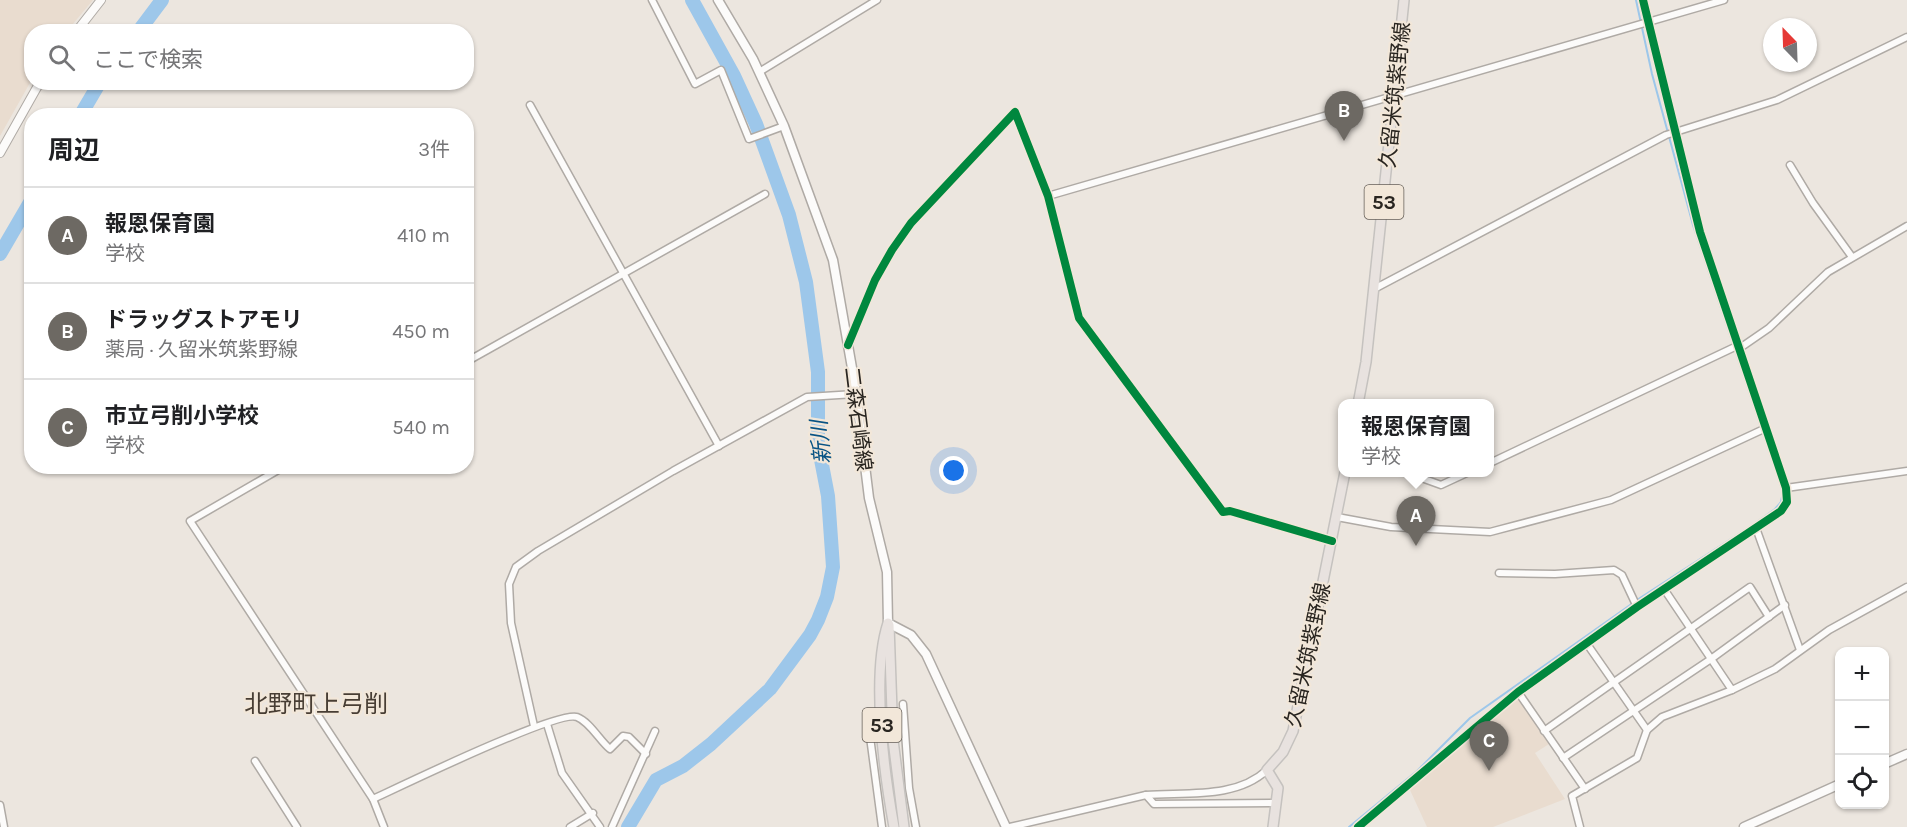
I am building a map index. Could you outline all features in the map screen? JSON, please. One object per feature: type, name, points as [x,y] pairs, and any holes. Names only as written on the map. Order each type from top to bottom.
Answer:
[{"type":"main road","name":"二森石崎線","points":[[718,0],[759,72],[784,126],[833,260],[848,345],[869,498],[887,572],[888,623]]},
{"type":"main road","name":"久留米筑紫野線","points":[[1359,399],[1366,362],[1404,0]]},
{"type":"main road","name":"久留米筑紫野線","points":[[1267,770],[1283,752],[1293,730],[1344,477]]},
{"type":"main road","name":"53","points":[[888,623],[882,641],[882,729],[894,827]]},
{"type":"main road","name":"53","points":[[888,623],[891,642],[893,740],[904,827]]},
{"type":"main road","points":[[888,623],[910,635],[926,654],[1008,827]]},
{"type":"main road","points":[[1889,762],[1907,754]]},
{"type":"main road","points":[[1267,770],[1277,783],[1278,803],[1273,827]]},
{"type":"main road","points":[[1744,827],[1835,786]]},
{"type":"street","points":[[82,24],[102,0]]},
{"type":"street","points":[[652,0],[695,84],[722,70],[749,140],[784,126]]},
{"type":"street","points":[[759,72],[877,0]]},
{"type":"street","points":[[1358,827],[1518,692],[1637,607],[1756,528],[1785,507],[1787,502],[1786,488],[1700,232],[1671,133],[1642,0]]},
{"type":"street","points":[[1048,196],[1724,0]]},
{"type":"street","points":[[1374,289],[1671,133],[1777,100],[1907,37]]},
{"type":"street","points":[[25,108],[35,90]]},
{"type":"street","points":[[530,105],[720,446]]},
{"type":"street","points":[[0,153],[24,109]]},
{"type":"street","points":[[848,345],[875,280],[911,223],[1015,112],[1048,196],[1078,318],[1223,512],[1230,511],[1332,541]]},
{"type":"street","points":[[1790,165],[1813,203],[1852,257]]},
{"type":"street","points":[[474,357],[765,194]]},
{"type":"street","points":[[1494,461],[1739,346],[1769,328],[1828,273],[1907,226]]},
{"type":"street","points":[[534,726],[508,601],[511,575],[516,567],[538,551],[807,398],[855,394]]},
{"type":"street","points":[[1337,517],[1391,527],[1490,532],[1611,500],[1766,428]]},
{"type":"street","points":[[1786,488],[1907,471]]},
{"type":"street","points":[[271,474],[190,521],[373,799],[384,827]]},
{"type":"street","points":[[1417,477],[1435,485],[1441,485],[1458,477]]},
{"type":"street","points":[[1756,528],[1800,650]]},
{"type":"street","points":[[1499,573],[1555,574],[1614,570],[1622,575],[1637,607]]},
{"type":"street","points":[[1580,827],[1572,796],[1637,758],[1647,730],[1662,717],[1732,690],[1775,669],[1800,650],[1907,586]]},
{"type":"street","points":[[1544,731],[1692,630],[1750,587],[1769,617]]},
{"type":"street","points":[[1664,589],[1732,690]]},
{"type":"street","points":[[1563,758],[1711,659],[1785,605]]},
{"type":"street","points":[[1587,644],[1647,730]]},
{"type":"street","points":[[1518,692],[1585,789]]},
{"type":"street","points":[[903,704],[909,788],[916,827]]},
{"type":"street","points":[[373,799],[534,726],[570,716],[578,717],[610,749],[623,736],[629,737],[646,754]]},
{"type":"street","points":[[868,722],[882,827]]},
{"type":"street","points":[[547,724],[562,773],[600,827]]},
{"type":"street","points":[[612,827],[655,731]]},
{"type":"street","points":[[255,761],[297,827]]},
{"type":"street","points":[[1008,827],[1146,795],[1230,789],[1255,779],[1267,770]]},
{"type":"street","points":[[1146,795],[1154,804],[1278,803]]},
{"type":"street","points":[[0,805],[4,827]]},
{"type":"street","points":[[570,827],[592,813]]},
{"type":"shaded area","points":[[0,0],[93,0],[73,24],[24,24],[24,90],[26,90],[0,136]]},
{"type":"shaded area","points":[[1519,699],[1549,744],[1535,753],[1565,799],[1493,827],[1427,827],[1410,790],[1462,741]]},
{"type":"waterway","points":[[144,24],[162,0]]},
{"type":"waterway","name":"新川","points":[[628,827],[656,780],[683,766],[711,744],[770,689],[810,635],[818,620],[827,597],[833,567],[828,496],[818,444],[818,372],[806,282],[789,215],[756,124],[734,76],[692,0]]},
{"type":"waterway","points":[[1349,827],[1417,771],[1470,718],[1640,598],[1754,524],[1781,502],[1783,492],[1693,225],[1652,74],[1636,0]]},
{"type":"waterway","points":[[85,108],[95,90]]},
{"type":"waterway","points":[[0,254],[24,213]]},
{"type":"cycle path","points":[[1358,827],[1518,692],[1637,607],[1781,511],[1787,502],[1786,488],[1700,232],[1643,0]]},
{"type":"cycle path","points":[[848,345],[875,280],[911,223],[1015,112],[1048,196],[1079,318],[1223,512],[1230,511],[1332,541]]},
{"type":"place","name":"ドラッグストアモリ","points":[[1344,141]]},
{"type":"place","name":"報恩保育園","points":[[1416,546]]},
{"type":"place","name":"市立弓削小学校","points":[[1489,771]]},
{"type":"district","name":"北野町上弓削","points":[[316,704]]}]
